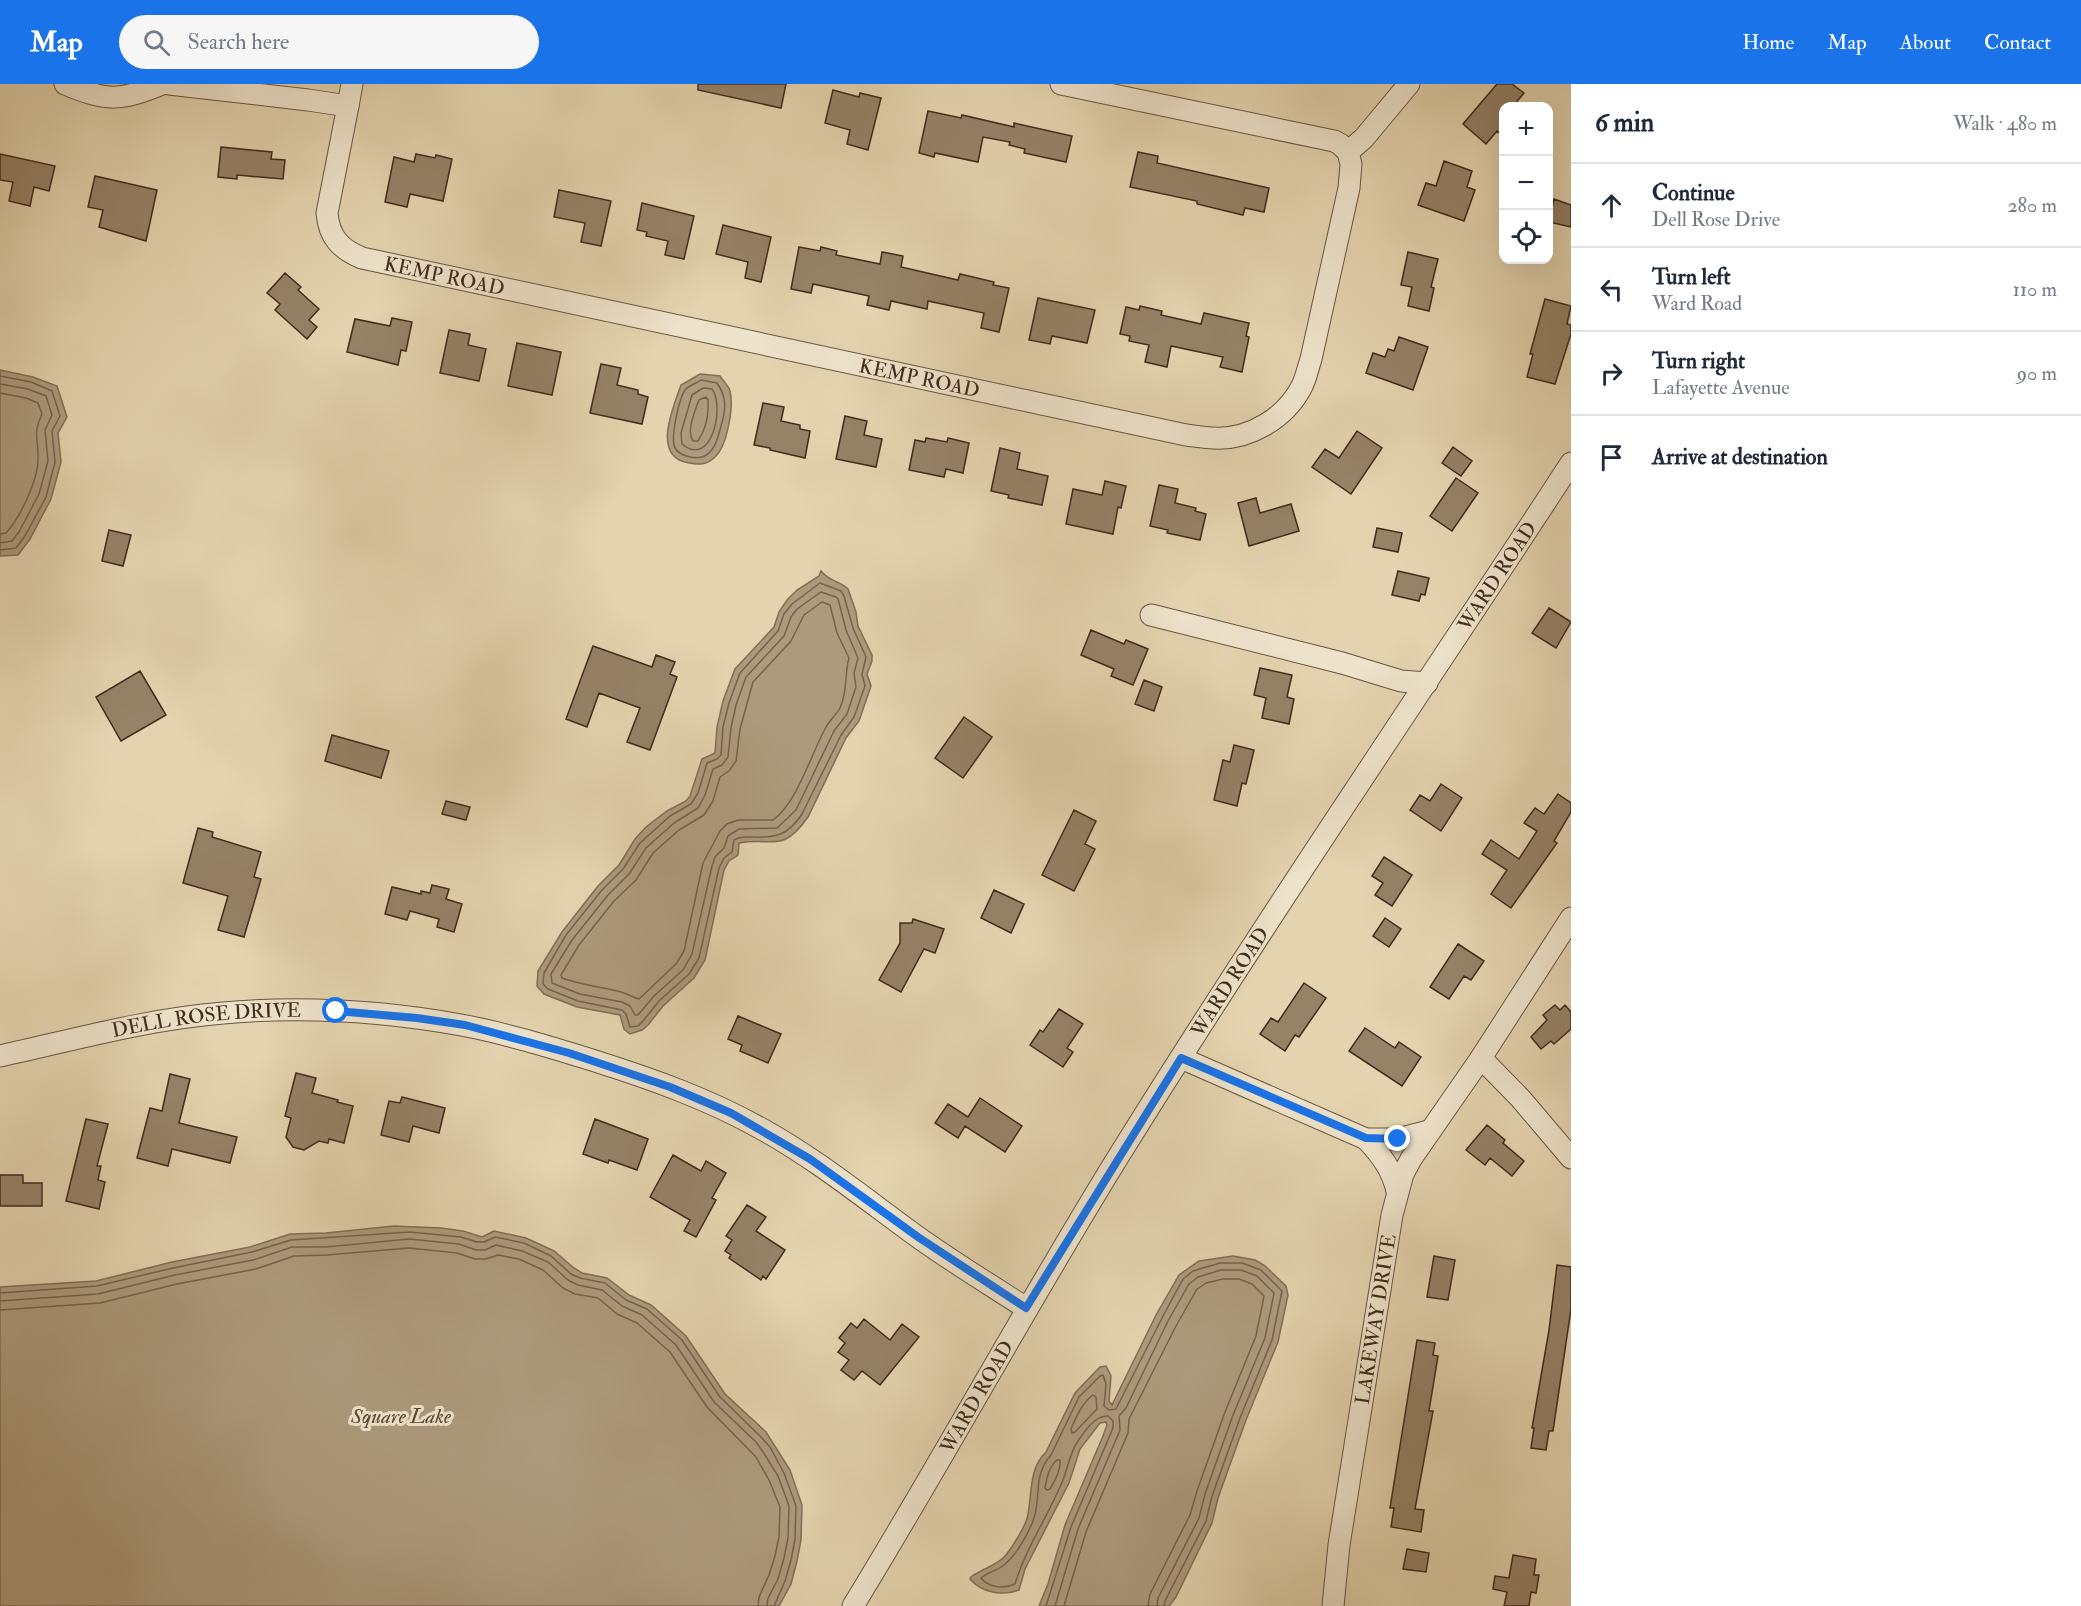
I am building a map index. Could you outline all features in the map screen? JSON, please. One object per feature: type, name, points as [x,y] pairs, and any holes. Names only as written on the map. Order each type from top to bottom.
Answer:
[{"type":"street","points":[[64,84],[111,98],[134,95],[162,84]]},
{"type":"street","points":[[169,84],[348,106]]},
{"type":"street","name":"KEMP ROAD","points":[[352,84],[327,201],[327,213],[328,226],[336,241],[350,253],[362,258],[1174,432],[1214,438],[1234,437],[1255,431],[1275,418],[1292,402],[1302,386],[1311,359],[1349,188],[1351,164],[1348,152]]},
{"type":"street","points":[[1061,84],[1334,141],[1348,152],[1364,138],[1409,84]]},
{"type":"street","name":"WARD ROAD","points":[[853,1606],[918,1499],[1026,1308],[1181,1058],[1304,866],[1571,463]]},
{"type":"street","points":[[1151,615],[1342,663],[1401,681],[1427,683]]},
{"type":"street","name":"LAKEWAY DRIVE","points":[[1333,1606],[1339,1545],[1397,1191],[1403,1174],[1429,1131],[1481,1058],[1571,918]]},
{"type":"street","name":"DELL ROSE DRIVE","points":[[0,1056],[170,1020],[223,1013],[288,1010],[336,1011],[465,1025],[620,1069],[731,1113],[762,1129],[835,1175],[918,1237],[1026,1308]]},
{"type":"street","points":[[1181,1058],[1366,1138],[1398,1139],[1429,1131]]},
{"type":"street","points":[[1481,1058],[1521,1099],[1571,1158]]},
{"type":"street","points":[[1366,1138],[1389,1168],[1397,1191]]},
{"type":"water","points":[[0,370],[33,377],[57,386],[67,417],[58,433],[61,462],[51,499],[30,539],[18,555],[0,556]]},
{"type":"water","points":[[700,374],[720,376],[729,389],[731,407],[726,436],[719,452],[709,462],[696,464],[677,459],[671,452],[668,430],[681,385]]},
{"type":"water","points":[[821,571],[828,578],[848,589],[858,626],[872,655],[867,674],[871,686],[859,721],[846,738],[808,817],[791,836],[784,840],[739,843],[738,855],[729,861],[724,870],[705,960],[694,978],[663,1006],[642,1030],[630,1034],[624,1029],[620,1015],[577,1007],[544,994],[537,986],[538,971],[562,932],[598,886],[619,865],[635,839],[646,827],[690,796],[702,759],[715,753],[717,727],[723,701],[735,669],[774,627],[779,612],[787,600],[797,590],[819,576]]},
{"type":"water","name":"Square Lake","points":[[394,1226],[441,1228],[482,1237],[494,1231],[526,1238],[554,1251],[582,1273],[607,1278],[629,1295],[651,1305],[686,1336],[725,1394],[766,1432],[790,1470],[802,1505],[801,1540],[791,1584],[779,1606],[0,1606],[0,1287],[96,1281],[172,1262],[250,1247],[290,1234]]},
{"type":"water","points":[[1233,1256],[1255,1260],[1264,1265],[1286,1286],[1288,1295],[1278,1342],[1246,1420],[1218,1498],[1212,1523],[1176,1597],[1169,1606],[1039,1606],[1048,1584],[1065,1525],[1103,1436],[1106,1422],[1100,1423],[1080,1449],[1069,1483],[1025,1569],[1019,1590],[999,1593],[975,1584],[970,1579],[971,1577],[1003,1558],[1022,1529],[1027,1518],[1032,1481],[1037,1465],[1046,1452],[1075,1393],[1100,1367],[1106,1366],[1111,1376],[1109,1401],[1112,1405],[1156,1315],[1179,1275],[1199,1261]]},
{"type":"building","points":[[698,84],[786,84],[781,108],[698,90]]},
{"type":"building","points":[[1497,84],[1512,84],[1524,93],[1516,102],[1499,102],[1499,133],[1497,131],[1486,144],[1463,124]]},
{"type":"building","points":[[833,90],[859,97],[860,93],[881,98],[868,150],[847,144],[850,130],[825,123]]},
{"type":"building","points":[[928,111],[961,118],[962,115],[1014,127],[1014,123],[1072,136],[1066,162],[1024,153],[1025,149],[1009,145],[1010,142],[983,137],[978,162],[935,153],[934,157],[919,153]]},
{"type":"building","points":[[221,147],[272,152],[271,159],[285,160],[283,179],[237,175],[237,179],[218,177]]},
{"type":"building","points":[[1138,152],[1158,156],[1157,163],[1269,188],[1264,212],[1245,208],[1243,215],[1197,204],[1197,201],[1130,187]]},
{"type":"building","points":[[0,154],[55,166],[49,191],[34,187],[30,206],[9,201],[13,182],[0,180]]},
{"type":"building","points":[[416,154],[452,159],[443,201],[410,194],[407,207],[385,202],[394,157],[414,162]]},
{"type":"building","points":[[1444,161],[1472,171],[1467,187],[1475,190],[1464,221],[1418,205],[1426,183],[1436,186]]},
{"type":"building","points":[[95,176],[157,190],[146,241],[99,227],[103,210],[88,207]]},
{"type":"building","points":[[559,190],[611,201],[601,246],[581,242],[585,223],[554,217]]},
{"type":"building","points":[[1554,199],[1571,205],[1571,227],[1553,223]]},
{"type":"building","points":[[642,203],[694,216],[684,259],[665,255],[668,241],[646,236],[647,232],[637,230]]},
{"type":"building","points":[[723,225],[771,237],[761,282],[745,278],[748,262],[716,254]]},
{"type":"building","points":[[799,247],[820,251],[821,247],[837,251],[836,255],[880,264],[882,252],[903,256],[901,267],[958,280],[960,274],[1009,288],[999,332],[981,328],[984,313],[928,301],[927,309],[891,301],[889,310],[867,305],[869,296],[813,284],[811,293],[791,289]]},
{"type":"building","points":[[1408,252],[1438,259],[1431,287],[1434,288],[1429,311],[1408,306],[1412,287],[1401,285]]},
{"type":"building","points":[[285,273],[301,287],[298,290],[319,309],[309,320],[317,327],[307,339],[275,310],[280,304],[267,293]]},
{"type":"building","points":[[1038,298],[1095,310],[1087,343],[1052,336],[1050,344],[1029,340]]},
{"type":"building","points":[[1545,299],[1571,306],[1567,324],[1571,325],[1571,334],[1555,384],[1527,377],[1533,354],[1530,354]]},
{"type":"building","points":[[1140,306],[1162,311],[1161,315],[1201,324],[1204,313],[1249,323],[1246,336],[1249,337],[1242,372],[1220,367],[1223,357],[1171,346],[1167,367],[1145,362],[1149,345],[1129,341],[1130,336],[1120,334],[1126,307],[1139,310]]},
{"type":"building","points":[[392,318],[412,322],[406,351],[401,350],[398,365],[347,352],[355,319],[390,326]]},
{"type":"building","points":[[449,330],[470,334],[468,345],[486,349],[479,381],[440,373]]},
{"type":"building","points":[[1399,337],[1428,347],[1413,390],[1366,373],[1373,353],[1385,357],[1388,349],[1394,351]]},
{"type":"building","points":[[517,343],[561,352],[552,395],[508,386]]},
{"type":"building","points":[[601,364],[621,368],[617,385],[638,390],[638,394],[648,397],[642,424],[590,413]]},
{"type":"building","points":[[763,403],[784,407],[781,421],[800,425],[800,429],[810,431],[805,458],[754,445]]},
{"type":"building","points":[[845,416],[867,421],[864,435],[882,439],[876,467],[836,459]]},
{"type":"building","points":[[1357,431],[1382,448],[1351,494],[1312,467],[1325,449],[1339,458]]},
{"type":"building","points":[[926,438],[947,442],[948,438],[969,443],[963,473],[946,469],[944,477],[909,470],[915,440],[925,442]]},
{"type":"building","points":[[1453,447],[1472,461],[1461,476],[1442,463]]},
{"type":"building","points":[[1000,448],[1020,453],[1017,469],[1048,476],[1042,505],[1008,498],[1009,495],[991,491]]},
{"type":"building","points":[[1456,478],[1478,493],[1452,531],[1430,516]]},
{"type":"building","points":[[1105,481],[1126,486],[1121,508],[1118,507],[1113,534],[1066,524],[1073,489],[1102,495]]},
{"type":"building","points":[[1159,485],[1178,489],[1175,503],[1196,508],[1195,511],[1206,514],[1200,540],[1167,533],[1168,530],[1150,526]]},
{"type":"building","points":[[1256,498],[1260,513],[1291,504],[1299,531],[1249,546],[1238,503]]},
{"type":"building","points":[[1377,528],[1402,533],[1398,552],[1373,547]]},
{"type":"building","points":[[109,530],[131,535],[123,566],[102,561]]},
{"type":"building","points":[[1398,571],[1429,578],[1425,595],[1421,594],[1419,601],[1392,595]]},
{"type":"building","points":[[1549,608],[1571,622],[1556,648],[1532,633]]},
{"type":"building","points":[[1091,630],[1124,644],[1126,640],[1148,649],[1133,685],[1111,676],[1114,669],[1081,655]]},
{"type":"building","points":[[593,646],[652,667],[656,655],[675,662],[670,674],[677,677],[650,750],[627,742],[640,708],[599,693],[587,727],[566,719]]},
{"type":"building","points":[[1260,668],[1292,675],[1287,697],[1294,699],[1289,724],[1262,718],[1266,698],[1254,695]]},
{"type":"building","points":[[140,671],[166,715],[121,741],[96,697]]},
{"type":"building","points":[[1144,680],[1162,687],[1154,711],[1135,704]]},
{"type":"building","points":[[964,717],[992,737],[963,778],[935,758]]},
{"type":"building","points":[[332,735],[389,751],[381,778],[325,761]]},
{"type":"building","points":[[1234,745],[1254,750],[1246,784],[1242,783],[1237,806],[1214,800],[1223,760],[1230,762]]},
{"type":"building","points":[[1441,784],[1462,798],[1441,831],[1410,810],[1420,795],[1430,801]]},
{"type":"building","points":[[1558,794],[1571,803],[1571,812],[1554,841],[1557,843],[1511,908],[1491,894],[1507,870],[1482,854],[1491,840],[1519,859],[1537,831],[1524,823],[1535,808],[1544,814]]},
{"type":"building","points":[[446,801],[470,807],[466,820],[442,814]]},
{"type":"building","points":[[1074,810],[1096,821],[1085,844],[1095,849],[1074,891],[1042,875]]},
{"type":"building","points":[[198,828],[213,832],[212,837],[261,852],[254,877],[261,879],[244,937],[218,930],[228,896],[183,883]]},
{"type":"building","points":[[1384,857],[1412,875],[1392,906],[1375,895],[1383,883],[1372,876]]},
{"type":"building","points":[[432,885],[449,889],[446,899],[462,904],[454,932],[437,927],[439,919],[410,911],[407,920],[385,914],[392,887],[421,894],[421,891],[430,893]]},
{"type":"building","points":[[994,890],[1024,904],[1011,933],[981,918]]},
{"type":"building","points":[[1385,918],[1401,929],[1389,947],[1373,936]]},
{"type":"building","points":[[913,919],[944,929],[935,953],[924,949],[901,992],[879,980],[900,943],[900,923],[912,923]]},
{"type":"building","points":[[1458,944],[1484,961],[1471,980],[1464,976],[1449,999],[1430,987]]},
{"type":"building","points":[[1304,983],[1326,998],[1299,1037],[1295,1035],[1285,1051],[1260,1034],[1271,1018],[1278,1022]]},
{"type":"building","points":[[1555,1005],[1560,1010],[1565,1005],[1571,1012],[1571,1029],[1554,1044],[1551,1041],[1541,1049],[1531,1037],[1547,1020],[1543,1015]]},
{"type":"building","points":[[1059,1009],[1083,1024],[1067,1048],[1073,1052],[1063,1067],[1030,1045],[1040,1030],[1043,1032]]},
{"type":"building","points":[[738,1016],[781,1034],[768,1063],[740,1051],[742,1045],[728,1039]]},
{"type":"building","points":[[1365,1028],[1395,1048],[1399,1042],[1421,1057],[1402,1086],[1349,1051]]},
{"type":"building","points":[[296,1073],[316,1078],[312,1093],[353,1106],[344,1143],[329,1139],[328,1143],[319,1141],[304,1150],[293,1147],[286,1137],[291,1118],[285,1116]]},
{"type":"building","points":[[170,1074],[190,1079],[179,1123],[237,1137],[230,1163],[172,1149],[168,1166],[137,1158],[150,1108],[162,1111]]},
{"type":"building","points":[[402,1097],[445,1108],[439,1133],[413,1126],[409,1142],[381,1135],[389,1101],[400,1103]]},
{"type":"building","points":[[980,1098],[1022,1126],[1005,1152],[965,1126],[958,1138],[935,1123],[948,1104],[968,1117]]},
{"type":"building","points":[[86,1119],[108,1124],[97,1166],[101,1166],[98,1180],[105,1182],[99,1209],[66,1201]]},
{"type":"building","points":[[595,1119],[648,1139],[637,1170],[583,1154]]},
{"type":"building","points":[[1487,1125],[1505,1140],[1503,1143],[1524,1161],[1512,1176],[1490,1158],[1485,1165],[1466,1150]]},
{"type":"building","points":[[673,1155],[701,1171],[706,1161],[726,1173],[712,1198],[716,1200],[696,1237],[684,1231],[690,1220],[650,1197]]},
{"type":"building","points":[[0,1175],[23,1175],[23,1183],[42,1183],[42,1206],[0,1206]]},
{"type":"building","points":[[747,1205],[766,1217],[756,1231],[785,1250],[766,1279],[763,1276],[761,1280],[729,1258],[731,1255],[725,1251],[732,1240],[726,1236]]},
{"type":"building","points":[[1434,1256],[1455,1260],[1448,1300],[1427,1297]]},
{"type":"building","points":[[1557,1265],[1571,1267],[1571,1309],[1553,1431],[1549,1431],[1546,1450],[1531,1448],[1534,1428],[1532,1428],[1549,1330]]},
{"type":"building","points":[[864,1319],[890,1340],[902,1324],[919,1337],[880,1385],[862,1371],[854,1380],[841,1370],[849,1360],[838,1352],[845,1343],[839,1338],[851,1323],[857,1328]]},
{"type":"building","points":[[1417,1340],[1435,1343],[1433,1355],[1438,1356],[1429,1411],[1433,1411],[1415,1509],[1424,1510],[1421,1532],[1391,1527],[1394,1508],[1390,1508]]},
{"type":"building","points":[[1407,1549],[1429,1553],[1426,1572],[1403,1569]]},
{"type":"building","points":[[1513,1555],[1536,1559],[1534,1575],[1539,1575],[1536,1593],[1531,1592],[1529,1606],[1504,1606],[1507,1592],[1493,1589],[1495,1576],[1509,1578]]},
{"type":"route","points":[[336,1011],[465,1025],[620,1069],[731,1113],[762,1129],[835,1175],[918,1237],[1026,1308],[1181,1058],[1366,1138],[1398,1139]]}]
